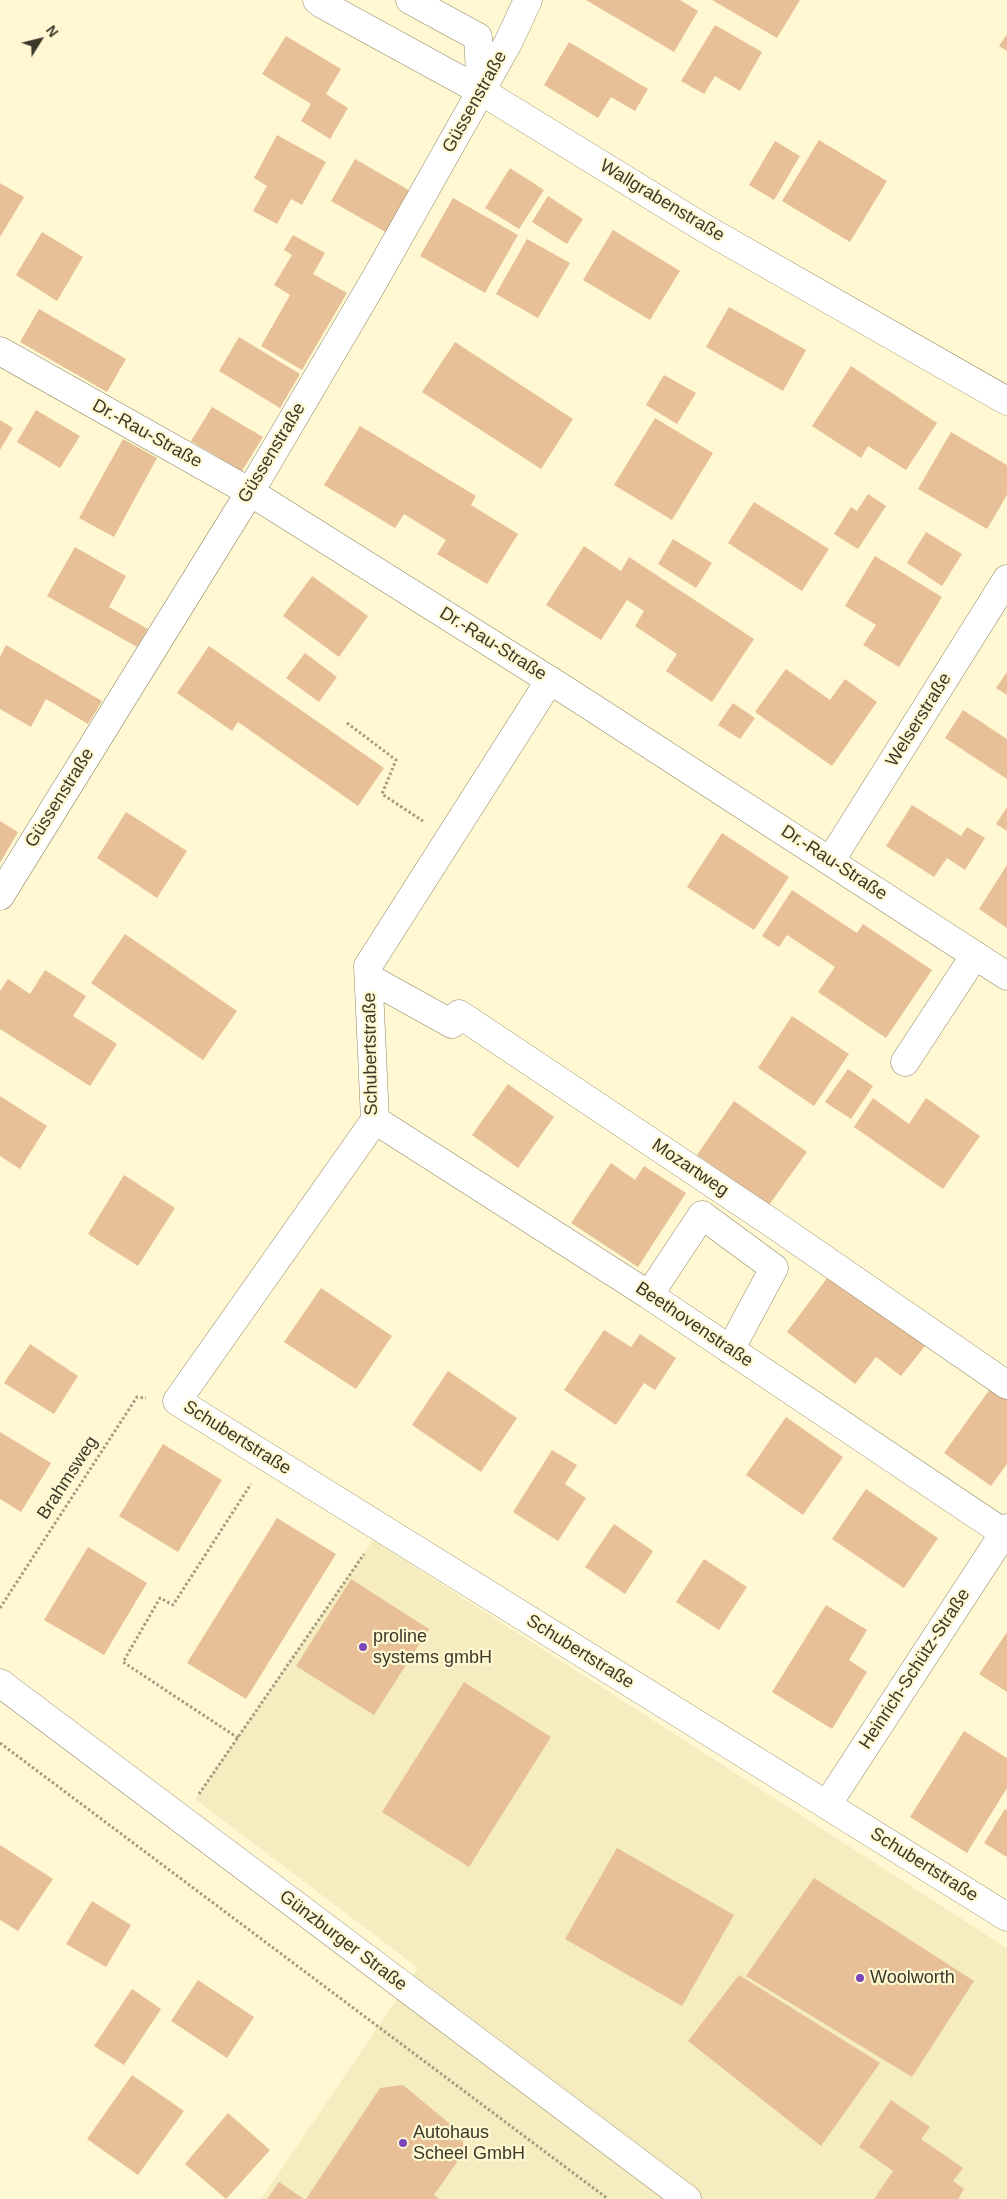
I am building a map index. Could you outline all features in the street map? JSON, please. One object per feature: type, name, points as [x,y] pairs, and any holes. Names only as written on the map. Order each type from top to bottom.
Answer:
[{"type":"street","name":"Wallgrabenstraße","points":[[317,0],[481,91],[704,228],[1007,401]]},
{"type":"street","points":[[410,0],[478,38],[481,91]]},
{"type":"street","name":"Güssenstraße","points":[[0,896],[250,492],[374,281],[508,43],[528,0]]},
{"type":"street","name":"Dr.-Rau-Straße","points":[[0,351],[250,492],[550,680],[831,860],[1007,976]]},
{"type":"street","name":"Welserstraße","points":[[831,860],[1007,579]]},
{"type":"street","name":"Schubertstraße","points":[[550,680],[368,966],[375,1120],[177,1401],[1007,1917]]},
{"type":"street","points":[[905,1062],[975,955]]},
{"type":"street","name":"Mozartweg","points":[[369,978],[452,1024],[458,1014],[772,1223],[1007,1385]]},
{"type":"street","name":"Beethovenstraße","points":[[375,1120],[649,1295],[1005,1531]]},
{"type":"street","points":[[649,1295],[702,1215],[774,1268],[730,1350]]},
{"type":"street","name":"Heinrich-Schütz-Straße","points":[[826,1805],[1005,1531]]},
{"type":"street","name":"Günzburger Straße","points":[[0,1683],[686,2199]]},
{"type":"path","points":[[347,723],[396,760],[382,794],[450,838]]},
{"type":"path","name":"Brahmsweg","points":[[0,1608],[137,1397],[177,1401]]},
{"type":"path","points":[[238,1738],[124,1662],[160,1598],[173,1605],[268,1458]]},
{"type":"path","points":[[182,1820],[382,1528]]},
{"type":"path","points":[[0,1743],[608,2199]]},
{"type":"shaded area","points":[[373,1540],[1007,1948],[1007,2199],[261,2199],[418,1968],[195,1799]]},
{"type":"building","points":[[586,0],[680,0],[698,11],[674,52]]},
{"type":"building","points":[[712,0],[800,0],[777,38]]},
{"type":"building","points":[[715,25],[762,52],[740,91],[715,76],[704,94],[681,81]]},
{"type":"building","points":[[1007,34],[1007,51],[999,46]]},
{"type":"building","points":[[286,36],[341,69],[326,94],[348,108],[330,139],[301,121],[311,104],[262,74]]},
{"type":"building","points":[[569,42],[648,89],[635,111],[611,97],[598,118],[544,85]]},
{"type":"building","points":[[277,135],[326,162],[302,205],[291,199],[277,224],[253,211],[267,186],[254,178]]},
{"type":"building","points":[[819,140],[887,181],[850,242],[782,201]]},
{"type":"building","points":[[775,141],[800,156],[774,200],[749,185]]},
{"type":"building","points":[[355,159],[412,192],[389,234],[331,201]]},
{"type":"building","points":[[510,168],[544,190],[519,229],[485,208]]},
{"type":"building","points":[[0,183],[24,197],[0,237]]},
{"type":"building","points":[[548,196],[583,219],[567,244],[532,222]]},
{"type":"building","points":[[453,198],[518,235],[485,293],[420,256]]},
{"type":"building","points":[[613,230],[680,271],[650,320],[583,280]]},
{"type":"building","points":[[42,232],[83,257],[57,301],[16,275]]},
{"type":"building","points":[[293,235],[325,253],[313,274],[347,293],[302,370],[261,346],[290,295],[274,285],[292,255],[284,250]]},
{"type":"building","points":[[527,239],[570,263],[538,318],[496,294]]},
{"type":"building","points":[[729,307],[806,350],[783,391],[706,347]]},
{"type":"building","points":[[39,309],[126,359],[107,392],[20,342]]},
{"type":"building","points":[[239,337],[300,374],[280,408],[219,371]]},
{"type":"building","points":[[455,342],[573,419],[541,469],[422,392]]},
{"type":"building","points":[[851,366],[937,423],[906,470],[868,446],[861,458],[812,426]]},
{"type":"building","points":[[664,375],[696,393],[677,424],[646,405]]},
{"type":"building","points":[[212,407],[263,437],[242,471],[191,441]]},
{"type":"building","points":[[36,410],[80,436],[60,468],[17,442]]},
{"type":"building","points":[[655,418],[713,453],[672,520],[614,485]]},
{"type":"building","points":[[0,420],[13,428],[0,450]]},
{"type":"building","points":[[360,426],[476,496],[471,505],[518,534],[487,584],[437,554],[446,540],[404,514],[395,528],[324,485]]},
{"type":"building","points":[[951,432],[1007,465],[1007,495],[987,529],[918,489]]},
{"type":"building","points":[[123,439],[157,458],[114,537],[79,518]]},
{"type":"building","points":[[868,494],[886,506],[858,549],[834,534],[851,507],[857,511]]},
{"type":"building","points":[[754,502],[829,549],[802,591],[728,543]]},
{"type":"building","points":[[926,532],[962,554],[942,586],[907,563]]},
{"type":"building","points":[[673,539],[712,563],[696,588],[658,564]]},
{"type":"building","points":[[584,546],[621,571],[629,557],[754,639],[712,702],[666,671],[677,654],[635,626],[644,611],[627,600],[601,640],[546,605]]},
{"type":"building","points":[[75,547],[126,576],[109,607],[148,629],[137,647],[47,596]]},
{"type":"building","points":[[875,556],[942,597],[899,667],[863,645],[876,625],[845,606]]},
{"type":"building","points":[[312,576],[368,616],[339,657],[283,616]]},
{"type":"building","points":[[6,645],[102,701],[88,724],[46,699],[31,727],[0,709],[0,657]]},
{"type":"building","points":[[209,646],[384,768],[358,806],[238,722],[232,731],[177,693]]},
{"type":"building","points":[[305,653],[337,677],[319,702],[286,678]]},
{"type":"building","points":[[786,669],[830,700],[845,679],[877,702],[832,766],[755,712]]},
{"type":"building","points":[[1007,672],[1007,695],[996,688]]},
{"type":"building","points":[[733,703],[755,718],[740,739],[718,725]]},
{"type":"building","points":[[963,710],[1007,739],[1007,779],[945,738]]},
{"type":"building","points":[[912,805],[961,836],[967,827],[985,838],[965,870],[947,858],[934,877],[886,846]]},
{"type":"building","points":[[1007,807],[1007,831],[996,824]]},
{"type":"building","points":[[126,812],[187,851],[157,898],[97,858]]},
{"type":"building","points":[[0,821],[18,832],[0,863]]},
{"type":"building","points":[[722,833],[789,877],[754,930],[687,887]]},
{"type":"building","points":[[1007,865],[1007,928],[979,909]]},
{"type":"building","points":[[792,890],[857,933],[863,924],[932,970],[886,1038],[818,992],[835,967],[787,935],[779,947],[762,936]]},
{"type":"building","points":[[125,934],[237,1011],[203,1060],[91,983]]},
{"type":"building","points":[[45,970],[86,996],[73,1016],[117,1044],[90,1086],[0,1029],[0,991],[8,979],[30,994]]},
{"type":"building","points":[[792,1016],[849,1054],[814,1106],[758,1068]]},
{"type":"building","points":[[848,1069],[873,1086],[851,1119],[825,1102]]},
{"type":"building","points":[[508,1084],[554,1117],[518,1168],[472,1135]]},
{"type":"building","points":[[0,1096],[47,1126],[20,1169],[0,1156]]},
{"type":"building","points":[[873,1098],[909,1124],[926,1098],[980,1136],[943,1189],[854,1127]]},
{"type":"building","points":[[734,1101],[807,1152],[769,1205],[697,1155]]},
{"type":"building","points":[[611,1163],[635,1180],[644,1166],[686,1193],[638,1267],[571,1223]]},
{"type":"building","points":[[124,1175],[175,1208],[138,1266],[88,1234]]},
{"type":"building","points":[[830,1274],[925,1346],[901,1376],[876,1357],[855,1384],[787,1332]]},
{"type":"building","points":[[321,1288],[392,1336],[356,1389],[284,1342]]},
{"type":"building","points":[[604,1330],[631,1347],[640,1334],[676,1358],[655,1390],[644,1383],[616,1425],[564,1390]]},
{"type":"building","points":[[30,1344],[78,1376],[54,1414],[4,1383]]},
{"type":"building","points":[[448,1371],[517,1418],[481,1472],[412,1425]]},
{"type":"building","points":[[995,1382],[1007,1391],[1007,1464],[991,1486],[944,1453]]},
{"type":"building","points":[[786,1417],[843,1457],[803,1515],[746,1475]]},
{"type":"building","points":[[0,1432],[51,1463],[21,1512],[0,1499]]},
{"type":"building","points":[[163,1444],[222,1480],[178,1552],[119,1516]]},
{"type":"building","points":[[552,1450],[577,1465],[565,1484],[586,1498],[558,1541],[513,1512]]},
{"type":"building","points":[[866,1489],[938,1538],[904,1588],[832,1539]]},
{"type":"building","points":[[277,1518],[336,1554],[246,1699],[187,1663]]},
{"type":"building","points":[[614,1524],[653,1551],[625,1594],[585,1567]]},
{"type":"building","points":[[88,1547],[147,1583],[104,1655],[44,1620]]},
{"type":"building","points":[[704,1559],[747,1587],[719,1630],[676,1602]]},
{"type":"building","name":"proline systems gmbH","points":[[351,1579],[429,1629],[374,1715],[296,1666]]},
{"type":"building","points":[[826,1605],[867,1630],[849,1660],[867,1672],[832,1729],[772,1692]]},
{"type":"building","points":[[1007,1632],[1007,1692],[979,1674]]},
{"type":"building","points":[[464,1682],[551,1737],[469,1867],[382,1812]]},
{"type":"building","points":[[964,1731],[1007,1758],[1007,1788],[967,1853],[910,1817]]},
{"type":"building","points":[[1005,1809],[1007,1810],[1007,1857],[984,1843]]},
{"type":"building","points":[[0,1845],[53,1879],[18,1931],[0,1920]]},
{"type":"building","points":[[617,1848],[734,1915],[682,2006],[565,1939]]},
{"type":"building","name":"Woolworth","points":[[814,1878],[974,1981],[912,2077],[746,1976]]},
{"type":"building","points":[[92,1901],[131,1925],[106,1967],[66,1944]]},
{"type":"building","points":[[739,1975],[880,2063],[821,2146],[688,2041]]},
{"type":"building","points":[[198,1980],[254,2017],[227,2058],[171,2021]]},
{"type":"building","points":[[132,1989],[161,2009],[124,2065],[94,2046]]},
{"type":"building","points":[[132,2075],[184,2111],[138,2175],[87,2139]]},
{"type":"building","name":"Autohaus Scheel GmbH","points":[[403,2085],[462,2134],[464,2152],[434,2195],[439,2199],[306,2199],[380,2088]]},
{"type":"building","points":[[891,2100],[930,2127],[921,2139],[963,2168],[953,2181],[964,2189],[958,2199],[874,2199],[893,2171],[859,2147]]},
{"type":"building","points":[[228,2113],[270,2150],[226,2199],[185,2164]]},
{"type":"building","points":[[279,2182],[304,2199],[267,2199]]},
{"type":"place","name":"proline systems gmbH","points":[[363,1647]]},
{"type":"place","name":"Woolworth","points":[[860,1978]]},
{"type":"place","name":"Autohaus Scheel GmbH","points":[[403,2143]]}]
